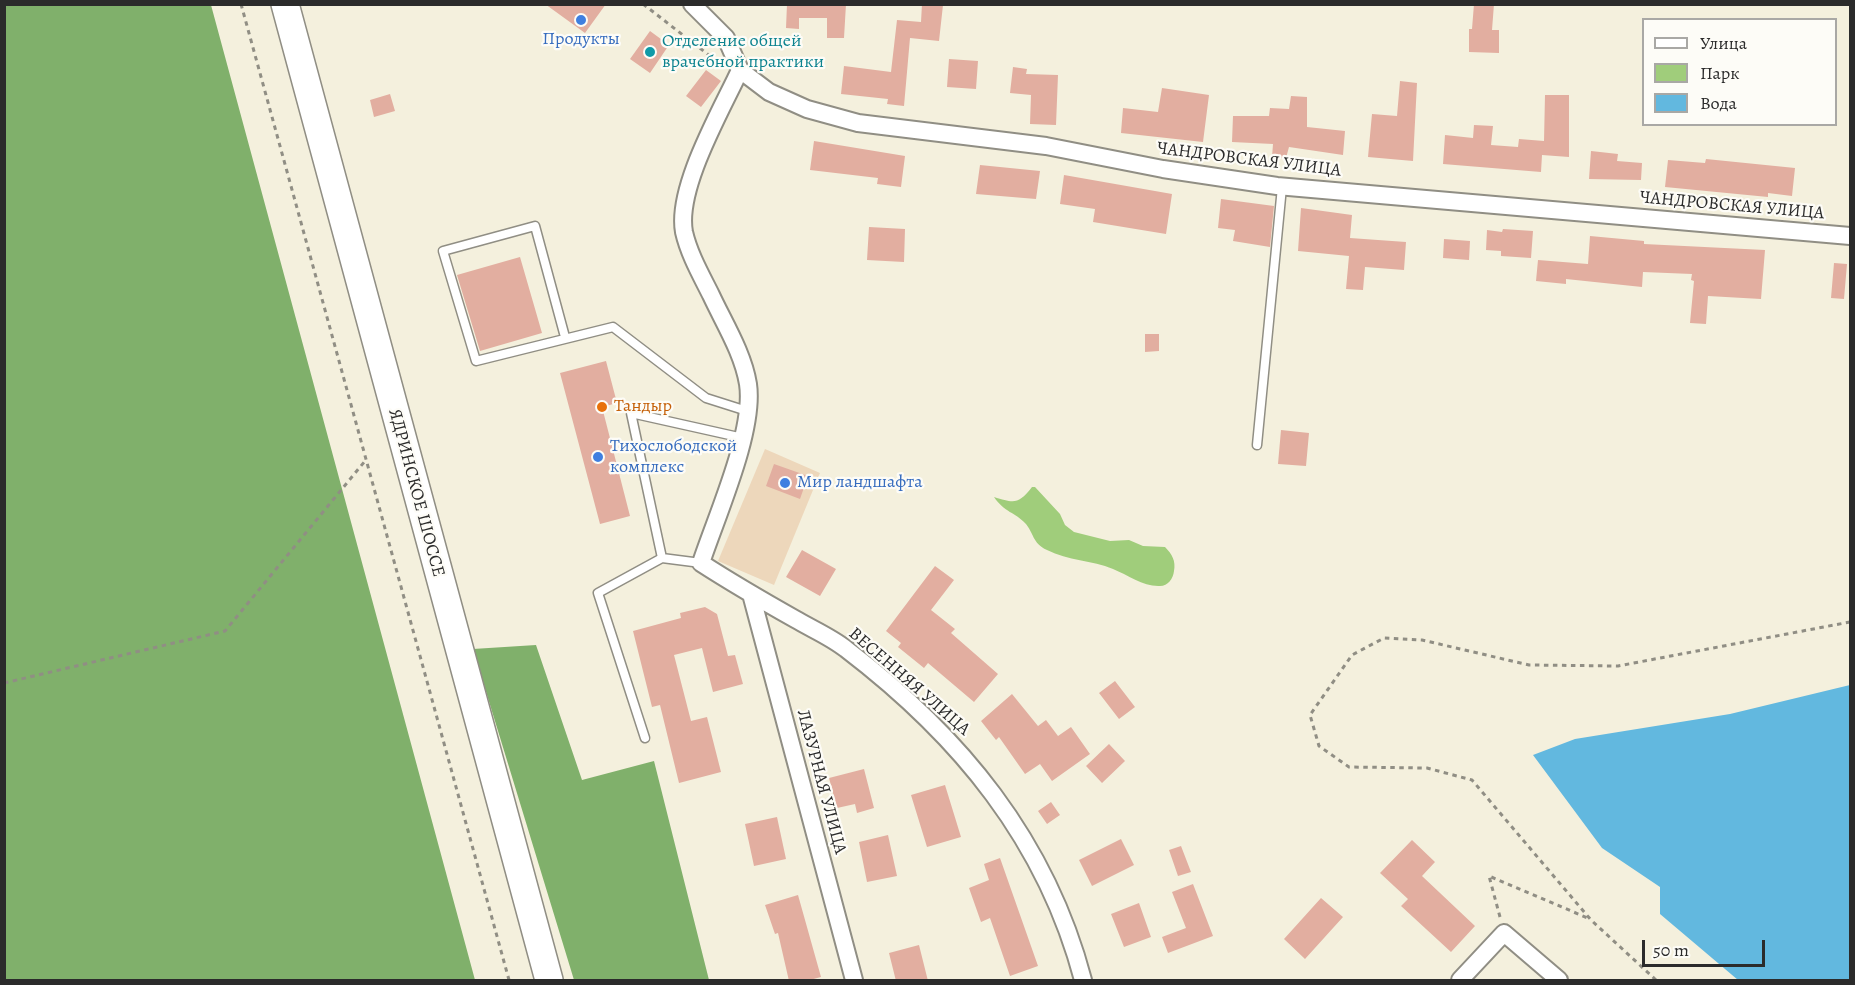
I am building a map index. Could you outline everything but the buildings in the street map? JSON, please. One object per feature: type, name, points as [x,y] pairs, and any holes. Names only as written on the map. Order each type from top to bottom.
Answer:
[{"type":"main road","name":"ЯДРИНСКОЕ ШОССЕ","points":[[285,4],[549,981]]},
{"type":"street","name":"ЧАНДРОВСКАЯ УЛИЦА","points":[[692,4],[726,38],[740,70],[769,92],[807,109],[858,123],[1046,146],[1162,169],[1282,187],[1851,236]]},
{"type":"street","points":[[701,564],[743,438],[748,385],[741,361],[692,254],[684,231],[689,180],[740,70]]},
{"type":"street","name":"ВЕСЕННЯЯ УЛИЦА","points":[[701,564],[845,648],[946,735],[990,787],[1022,836],[1053,899],[1083,981]]},
{"type":"street","name":"ЛАЗУРНАЯ УЛИЦА","points":[[751,594],[854,981]]},
{"type":"street","points":[[1460,981],[1504,933],[1559,981]]},
{"type":"lane","points":[[1257,445],[1282,187]]},
{"type":"lane","points":[[565,337],[536,226],[443,251],[477,361],[565,337],[613,327],[706,398],[747,411]]},
{"type":"lane","points":[[662,558],[631,413],[743,438]]},
{"type":"lane","points":[[645,738],[598,593],[662,558],[701,564]]},
{"type":"path","points":[[241,4],[508,981]]},
{"type":"path","points":[[643,4],[722,66],[740,70]]},
{"type":"path","points":[[4,683],[225,631],[365,460]]},
{"type":"path","points":[[1656,981],[1591,920],[1472,780],[1427,768],[1349,767],[1320,747],[1310,715],[1352,655],[1384,638],[1422,640],[1529,665],[1618,666],[1851,622]]},
{"type":"path","points":[[1504,933],[1489,876],[1591,920]]},
{"type":"shaded area","points":[[765,449],[820,473],[774,585],[718,561]]},
{"type":"green space","points":[[5,4],[211,5],[475,980],[5,980]]},
{"type":"green space","points":[[1032,487],[1035,487],[1060,514],[1065,525],[1074,532],[1110,541],[1129,540],[1143,546],[1165,547],[1174,561],[1171,579],[1163,586],[1148,585],[1119,571],[1055,554],[1042,547],[1025,523],[994,497],[1011,501],[1019,500]]},
{"type":"green space","points":[[536,645],[582,780],[654,761],[709,980],[574,980],[473,649]]},
{"type":"water","points":[[1850,685],[1850,980],[1738,980],[1660,914],[1660,887],[1602,848],[1533,755],[1575,739],[1730,714]]},
{"type":"place","name":"Продукты","points":[[581,20]]},
{"type":"place","name":"Отделение общей врачебной практики","points":[[650,52]]},
{"type":"place","name":"Тандыр","points":[[602,407]]},
{"type":"place","name":"Тихослободской комплекс","points":[[598,457]]},
{"type":"place","name":"Мир ландшафта","points":[[785,483]]}]
